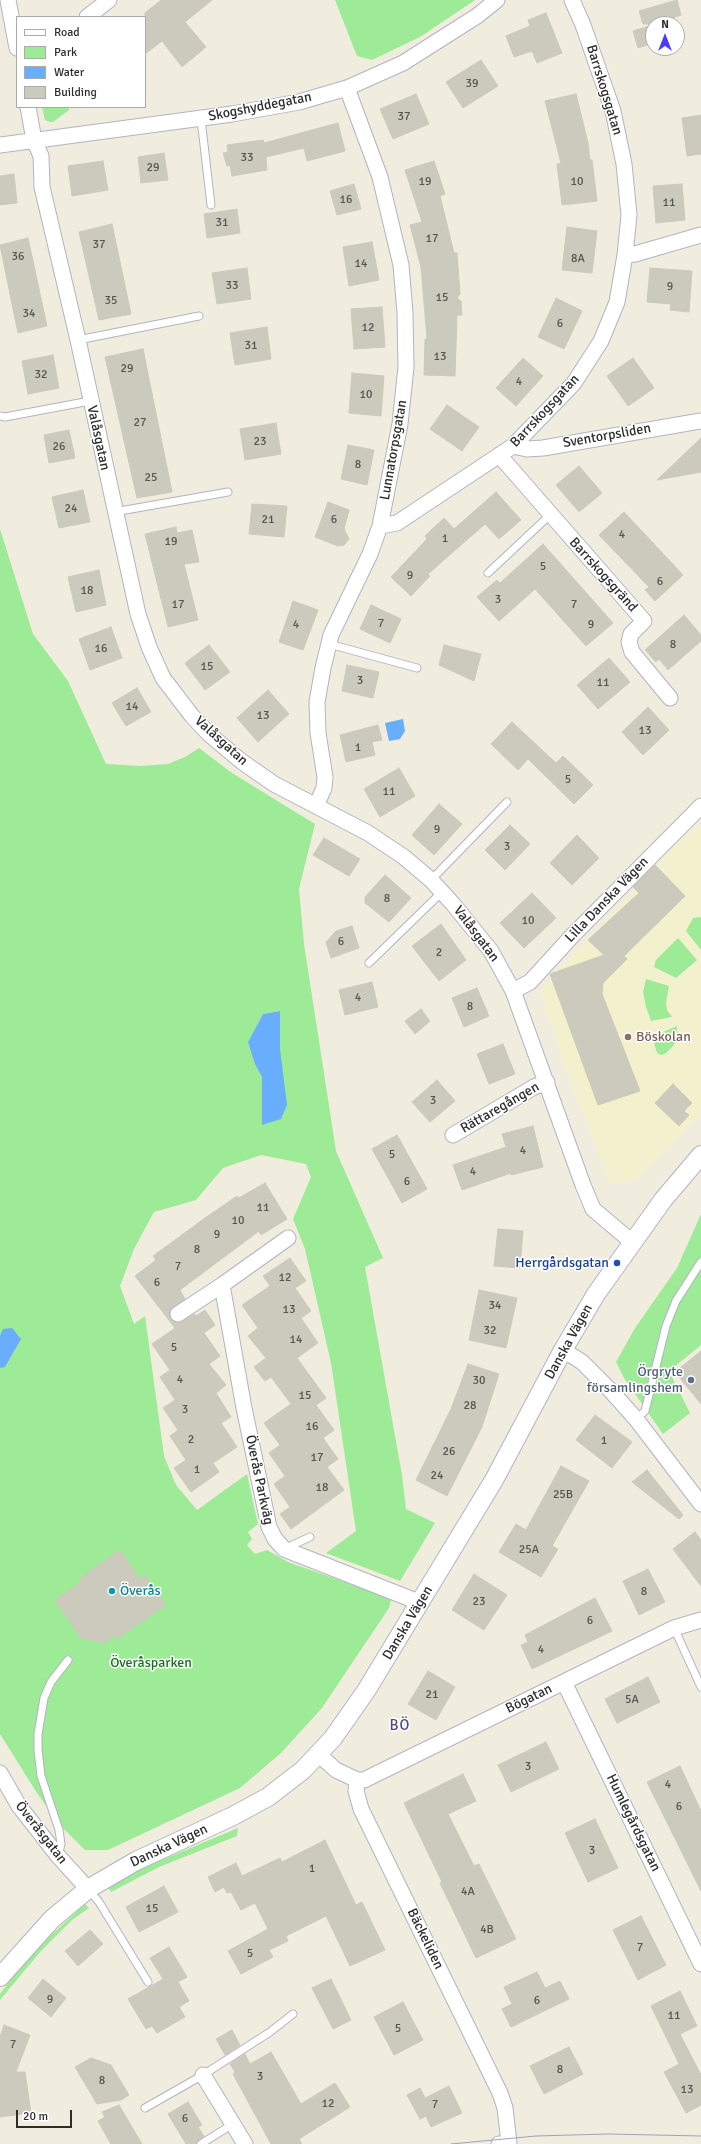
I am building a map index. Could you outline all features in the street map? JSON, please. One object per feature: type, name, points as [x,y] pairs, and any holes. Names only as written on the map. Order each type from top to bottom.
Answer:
[{"type":"street","points":[[8,0],[16,43]]},
{"type":"street","points":[[88,16],[109,0]]},
{"type":"street","name":"Skogshyddegatan","points":[[0,144],[201,119],[298,102],[347,88],[403,63],[447,36],[497,0]]},
{"type":"street","name":"Barrskogsgatan","points":[[380,526],[397,523],[512,446],[574,383],[601,341],[617,302],[625,254],[629,215],[624,164],[613,111],[583,25],[572,0]]},
{"type":"street","name":"Lunnatorpsgatan","points":[[316,806],[324,788],[325,777],[318,733],[317,702],[331,635],[370,554],[380,526],[400,424],[406,367],[405,313],[401,265],[380,176],[347,88]]},
{"type":"street","name":"Valåsgatan","points":[[28,108],[34,140],[41,156],[42,187],[78,340],[114,512],[138,614],[149,647],[163,678],[192,716],[209,734],[235,756],[274,784],[368,833],[404,857],[431,880],[442,892],[491,951],[512,991],[547,1082],[583,1185],[593,1208],[632,1242]]},
{"type":"street","points":[[625,254],[635,254],[701,235]]},
{"type":"street","name":"Sventorpsliden","points":[[512,446],[527,449],[543,448],[701,422]]},
{"type":"street","name":"Barrskogsgränd","points":[[499,455],[644,621],[631,634],[629,642],[632,652],[670,698]]},
{"type":"street","name":"Lilla Danska Vägen","points":[[512,991],[530,982],[572,936],[701,806]]},
{"type":"street","name":"Rättaregången","points":[[454,1135],[534,1087],[547,1082]]},
{"type":"street","name":"Danska Vägen","points":[[0,1977],[52,1919],[88,1889],[136,1861],[233,1816],[268,1797],[303,1770],[333,1738],[359,1702],[421,1603],[494,1480],[596,1294],[663,1200],[701,1155]]},
{"type":"street","points":[[178,1314],[288,1238]]},
{"type":"street","name":"Överås Parkväg","points":[[222,1285],[263,1504],[269,1528],[275,1539],[284,1549]]},
{"type":"street","points":[[564,1350],[593,1372],[636,1419],[701,1504]]},
{"type":"street","points":[[284,1549],[421,1603]]},
{"type":"street","name":"Bögatan","points":[[357,1780],[364,1780],[674,1628],[701,1620]]},
{"type":"street","name":"Humlegårdsgatan","points":[[564,1682],[701,1964]]},
{"type":"street","points":[[318,1754],[340,1772],[357,1780]]},
{"type":"street","name":"Överåsgatan","points":[[0,1773],[19,1806],[58,1856],[88,1889]]},
{"type":"street","name":"Bäckeliden","points":[[357,1780],[356,1791],[361,1809],[500,2093],[505,2108],[504,2144]]},
{"type":"street","points":[[203,2075],[246,2144]]},
{"type":"lane","points":[[201,119],[211,205]]},
{"type":"lane","points":[[78,340],[199,316]]},
{"type":"lane","points":[[0,416],[90,401]]},
{"type":"lane","points":[[114,512],[228,492]]},
{"type":"lane","points":[[488,573],[550,515]]},
{"type":"lane","points":[[329,644],[417,668]]},
{"type":"lane","points":[[431,880],[508,802]]},
{"type":"lane","points":[[369,963],[442,892]]},
{"type":"lane","points":[[636,1419],[645,1411],[666,1326],[676,1301],[701,1262]]},
{"type":"lane","points":[[284,1549],[310,1537]]},
{"type":"lane","points":[[674,1628],[701,1687]]},
{"type":"lane","points":[[58,1856],[61,1844],[59,1830],[41,1776],[38,1734],[44,1698],[51,1682],[68,1660]]},
{"type":"lane","points":[[88,1889],[106,1913],[148,1982]]},
{"type":"lane","points":[[144,2108],[203,2075],[270,2032],[293,2014]]},
{"type":"lane","points":[[201,2144],[233,2124]]},
{"type":"shaded area","name":"Böskolan","points":[[701,824],[701,1115],[639,1178],[611,1186],[571,1083],[539,991],[679,842]]},
{"type":"green space","points":[[335,0],[475,0],[420,37],[372,60],[357,56]]},
{"type":"green space","points":[[42,108],[69,108],[69,110],[53,122],[45,120]]},
{"type":"green space","name":"Överåsparken","points":[[0,529],[33,634],[68,681],[106,764],[140,766],[168,764],[185,757],[199,748],[232,773],[315,824],[299,889],[304,944],[336,1151],[383,1258],[365,1267],[402,1475],[406,1509],[435,1523],[400,1581],[326,1553],[356,1531],[331,1363],[305,1249],[293,1219],[311,1177],[306,1164],[261,1155],[223,1168],[196,1200],[154,1212],[134,1249],[120,1286],[134,1324],[145,1316],[164,1456],[176,1485],[197,1510],[247,1474],[258,1524],[248,1532],[252,1539],[247,1545],[255,1554],[267,1550],[288,1562],[387,1597],[391,1600],[389,1608],[322,1708],[281,1753],[240,1788],[108,1850],[85,1850],[58,1823],[37,1793],[0,1734]],"holes":[[[280,1011],[280,1049],[262,1125],[262,1077],[248,1042],[263,1014]]]},
{"type":"green space","points":[[701,917],[701,950],[686,931],[693,918]]},
{"type":"green space","points":[[678,938],[697,960],[676,978],[654,967],[656,960]]},
{"type":"green space","points":[[646,979],[669,986],[666,1002],[667,1010],[672,1017],[651,1021],[643,992]]},
{"type":"green space","points":[[677,1026],[676,1041],[673,1046],[666,1053],[661,1055],[657,1053],[654,1043],[656,1035]]},
{"type":"green space","points":[[701,1214],[701,1345],[669,1371],[690,1413],[663,1434],[624,1378],[616,1362],[635,1328],[677,1268]]},
{"type":"green space","points":[[238,1828],[237,1836],[159,1867],[111,1892],[108,1887],[145,1867]]},
{"type":"green space","points":[[85,1904],[89,1908],[72,1920],[41,1951],[0,2000],[0,1994],[14,1975],[49,1937]]},
{"type":"water","points":[[403,719],[405,731],[400,739],[389,741],[385,723]]},
{"type":"water","points":[[280,1011],[280,1049],[287,1105],[281,1119],[262,1125],[262,1077],[255,1064],[248,1042],[263,1014]]},
{"type":"water","points":[[12,1328],[21,1339],[5,1367],[0,1368],[0,1336],[3,1329]]},
{"type":"building","points":[[161,0],[212,0],[185,22],[206,47],[182,67],[162,41],[146,53],[145,13]]},
{"type":"building","points":[[677,0],[681,15],[645,16],[645,24],[643,24],[639,11]]},
{"type":"building","points":[[546,13],[562,53],[537,63],[532,51],[514,57],[506,36],[530,26],[528,20]]},
{"type":"building","points":[[645,27],[645,46],[638,48],[633,31]]},
{"type":"building","points":[[481,60],[498,86],[463,108],[446,82]]},
{"type":"building","points":[[416,94],[429,124],[393,139],[380,109]]},
{"type":"building","points":[[576,94],[588,143],[590,160],[592,160],[597,201],[562,205],[557,164],[561,163],[545,101]]},
{"type":"building","points":[[701,115],[701,154],[687,156],[682,118]]},
{"type":"building","points":[[338,123],[345,151],[307,161],[304,148],[266,157],[267,170],[232,176],[230,165],[227,166],[223,153],[228,152],[227,145],[263,140],[264,143]]},
{"type":"building","points":[[164,153],[168,180],[141,183],[138,157]]},
{"type":"building","points":[[103,161],[108,190],[72,196],[68,166]]},
{"type":"building","points":[[434,161],[445,194],[440,196],[454,253],[457,253],[460,294],[457,298],[461,301],[462,315],[457,315],[455,376],[424,375],[425,339],[427,339],[421,267],[410,225],[422,222],[405,170]]},
{"type":"building","points":[[14,174],[17,203],[0,205],[0,176]]},
{"type":"building","points":[[354,184],[361,209],[337,215],[330,191]]},
{"type":"building","points":[[682,184],[685,220],[656,223],[653,186]]},
{"type":"building","points":[[237,209],[240,233],[207,238],[204,214]]},
{"type":"building","points":[[112,224],[131,314],[99,320],[79,232]]},
{"type":"building","points":[[567,227],[597,231],[592,273],[562,270]]},
{"type":"building","points":[[28,238],[47,326],[18,333],[0,245]]},
{"type":"building","points":[[372,242],[379,280],[349,286],[343,247]]},
{"type":"building","points":[[247,268],[251,299],[217,304],[212,273]]},
{"type":"building","points":[[650,268],[692,271],[689,312],[670,310],[671,304],[647,302]]},
{"type":"building","points":[[556,298],[582,311],[564,349],[538,337]]},
{"type":"building","points":[[382,307],[385,347],[354,349],[351,309]]},
{"type":"building","points":[[267,327],[271,359],[235,365],[230,333]]},
{"type":"building","points":[[143,349],[172,492],[137,498],[105,357]]},
{"type":"building","points":[[53,355],[59,388],[28,394],[22,361]]},
{"type":"building","points":[[523,358],[543,376],[516,406],[496,388]]},
{"type":"building","points":[[633,358],[654,388],[628,406],[607,376]]},
{"type":"building","points":[[352,373],[384,376],[381,416],[349,413]]},
{"type":"building","points":[[447,405],[479,427],[462,451],[430,429]]},
{"type":"building","points":[[276,423],[281,454],[245,460],[240,429]]},
{"type":"building","points":[[69,430],[75,458],[49,463],[44,435]]},
{"type":"building","points":[[701,438],[701,472],[657,480]]},
{"type":"building","points":[[348,445],[374,450],[367,485],[341,479]]},
{"type":"building","points":[[579,466],[602,493],[579,512],[556,485]]},
{"type":"building","points":[[83,490],[90,522],[59,528],[52,497]]},
{"type":"building","points":[[496,492],[521,520],[499,539],[485,524],[428,574],[430,576],[411,596],[391,577],[427,539],[425,536],[444,518],[454,529]]},
{"type":"building","points":[[328,502],[349,510],[344,529],[349,539],[344,545],[338,546],[315,537]]},
{"type":"building","points":[[252,504],[287,506],[284,537],[249,534]]},
{"type":"building","points":[[624,512],[683,575],[655,601],[645,590],[649,587],[599,535]]},
{"type":"building","points":[[176,527],[177,533],[192,530],[199,562],[184,564],[198,620],[168,627],[145,534]]},
{"type":"building","points":[[543,544],[613,623],[586,646],[535,589],[499,621],[477,597],[497,580],[500,583]]},
{"type":"building","points":[[99,570],[106,605],[76,612],[68,577]]},
{"type":"building","points":[[293,601],[318,610],[303,650],[279,642]]},
{"type":"building","points":[[371,605],[401,619],[390,643],[360,629]]},
{"type":"building","points":[[684,615],[701,635],[701,641],[668,670],[659,659],[656,662],[645,650]]},
{"type":"building","points":[[111,627],[122,658],[90,670],[79,639]]},
{"type":"building","points":[[209,645],[230,672],[205,690],[185,663]]},
{"type":"building","points":[[444,645],[481,654],[474,681],[439,665]]},
{"type":"building","points":[[609,658],[630,682],[598,709],[577,685]]},
{"type":"building","points":[[347,665],[379,672],[373,698],[342,691]]},
{"type":"building","points":[[137,688],[151,712],[126,726],[112,703]]},
{"type":"building","points":[[268,690],[289,714],[258,742],[237,718]]},
{"type":"building","points":[[648,707],[669,730],[643,755],[622,732]]},
{"type":"building","points":[[512,722],[556,763],[563,756],[593,785],[574,804],[528,759],[518,770],[491,744]]},
{"type":"building","points":[[378,725],[382,740],[372,742],[375,755],[346,762],[340,735]]},
{"type":"building","points":[[399,768],[415,796],[380,817],[364,789]]},
{"type":"building","points":[[439,804],[462,824],[434,855],[412,835]]},
{"type":"building","points":[[510,825],[530,844],[505,870],[485,850]]},
{"type":"building","points":[[577,835],[599,858],[572,885],[550,863]]},
{"type":"building","points":[[324,838],[360,859],[349,876],[313,855]]},
{"type":"building","points":[[655,865],[685,896],[624,956],[627,959],[603,983],[602,994],[640,1091],[598,1105],[550,974],[604,955],[588,940],[639,893],[633,887]]},
{"type":"building","points":[[385,875],[411,898],[389,922],[365,903],[365,897]]},
{"type":"building","points":[[532,893],[556,918],[524,948],[500,923]]},
{"type":"building","points":[[441,924],[466,960],[439,981],[412,946]]},
{"type":"building","points":[[352,926],[359,948],[331,958],[326,942],[336,931]]},
{"type":"building","points":[[372,982],[378,1007],[345,1015],[339,990]]},
{"type":"building","points":[[477,988],[489,1016],[464,1027],[452,998]]},
{"type":"building","points":[[421,1009],[430,1021],[415,1034],[405,1021]]},
{"type":"building","points":[[503,1044],[515,1074],[489,1084],[477,1054]]},
{"type":"building","points":[[437,1080],[455,1101],[430,1122],[412,1102]]},
{"type":"building","points":[[673,1084],[692,1103],[684,1111],[689,1115],[679,1126],[655,1103]]},
{"type":"building","points":[[533,1126],[543,1167],[511,1175],[511,1173],[462,1190],[453,1165],[506,1147],[502,1134]]},
{"type":"building","points":[[397,1135],[427,1189],[402,1203],[372,1149]]},
{"type":"building","points":[[265,1183],[287,1219],[261,1235],[259,1231],[180,1290],[185,1299],[170,1310],[170,1319],[178,1323],[195,1314],[196,1316],[205,1310],[215,1325],[204,1333],[220,1356],[209,1364],[226,1385],[216,1393],[231,1417],[221,1423],[237,1447],[213,1463],[219,1472],[191,1492],[174,1468],[186,1460],[170,1436],[178,1430],[163,1408],[175,1400],[160,1377],[170,1370],[152,1344],[175,1328],[135,1276],[156,1260],[153,1256],[205,1218],[237,1196],[239,1198]]},
{"type":"building","points":[[498,1229],[523,1231],[520,1268],[494,1266]]},
{"type":"building","points":[[290,1258],[306,1281],[295,1288],[311,1311],[301,1318],[318,1343],[297,1358],[326,1398],[316,1405],[334,1430],[323,1438],[338,1459],[327,1467],[344,1490],[291,1529],[280,1514],[290,1507],[274,1484],[285,1476],[269,1453],[280,1445],[264,1423],[291,1404],[271,1377],[265,1381],[254,1367],[266,1358],[248,1336],[258,1328],[242,1305],[270,1286],[263,1276]]},
{"type":"building","points":[[479,1290],[517,1298],[506,1348],[469,1340]]},
{"type":"building","name":"Örgryte församlingshem","points":[[701,1351],[701,1404],[675,1372]]},
{"type":"building","points":[[468,1364],[499,1374],[482,1427],[447,1496],[416,1480],[451,1409]]},
{"type":"building","points":[[595,1415],[632,1442],[612,1468],[576,1440]]},
{"type":"building","points":[[561,1466],[589,1481],[552,1546],[558,1549],[541,1577],[499,1552],[516,1524],[526,1530]]},
{"type":"building","points":[[647,1470],[683,1515],[679,1519],[632,1482]]},
{"type":"building","points":[[695,1532],[701,1540],[701,1586],[673,1549]]},
{"type":"building","name":"Överås","points":[[120,1550],[140,1579],[145,1575],[166,1605],[117,1639],[115,1635],[105,1643],[81,1638],[55,1600],[81,1582],[79,1579]]},
{"type":"building","points":[[648,1569],[665,1602],[639,1615],[623,1581]]},
{"type":"building","points":[[474,1574],[507,1595],[484,1630],[452,1610]]},
{"type":"building","points":[[595,1598],[612,1631],[532,1669],[521,1645],[528,1642],[525,1635]]},
{"type":"building","points":[[428,1671],[455,1687],[436,1720],[408,1704]]},
{"type":"building","points":[[648,1677],[660,1702],[617,1723],[605,1699]]},
{"type":"building","points":[[546,1742],[559,1769],[511,1792],[498,1765]]},
{"type":"building","points":[[680,1766],[701,1811],[701,1891],[647,1782]]},
{"type":"building","points":[[463,1774],[476,1801],[448,1814],[474,1866],[479,1864],[516,1939],[476,1958],[404,1803]]},
{"type":"building","points":[[595,1819],[618,1868],[588,1882],[565,1833]]},
{"type":"building","points":[[325,1840],[356,1905],[362,1902],[385,1950],[350,1966],[326,1916],[286,1936],[288,1941],[269,1950],[273,1957],[241,1974],[228,1951],[268,1929],[255,1903],[241,1910],[231,1892],[227,1893],[224,1887],[215,1892],[208,1877],[236,1863],[242,1876],[280,1858],[282,1862]]},
{"type":"building","points":[[164,1886],[178,1912],[139,1932],[126,1907]]},
{"type":"building","points":[[641,1916],[666,1965],[638,1980],[613,1930]]},
{"type":"building","points":[[90,1930],[103,1944],[78,1966],[65,1951]]},
{"type":"building","points":[[169,1947],[187,1977],[178,1982],[189,2001],[179,2007],[185,2017],[157,2033],[152,2026],[146,2029],[128,1999],[163,1979],[150,1958]]},
{"type":"building","points":[[537,1972],[545,1988],[560,1981],[569,1999],[511,2027],[502,2009],[512,2004],[504,1987]]},
{"type":"building","points":[[43,1979],[66,1998],[51,2017],[28,1998]]},
{"type":"building","points":[[331,1979],[351,2020],[333,2029],[312,1988]]},
{"type":"building","points":[[680,1991],[697,2026],[680,2034],[701,2075],[701,2105],[686,2113],[664,2072],[679,2064],[651,2006]]},
{"type":"building","points":[[403,2002],[423,2040],[394,2055],[374,2017]]},
{"type":"building","points":[[4,2025],[30,2035],[16,2072],[25,2072],[31,2113],[0,2117],[0,2037]]},
{"type":"building","points":[[232,2030],[240,2045],[225,2055],[216,2039]]},
{"type":"building","points":[[569,2047],[583,2074],[544,2094],[530,2066]]},
{"type":"building","points":[[271,2052],[301,2104],[335,2083],[350,2107],[299,2139],[302,2144],[271,2144],[233,2074],[235,2072],[230,2064],[245,2054],[250,2064]]},
{"type":"building","points":[[91,2058],[111,2065],[129,2095],[121,2100],[97,2104],[75,2067]]},
{"type":"building","points":[[449,2086],[462,2113],[431,2127],[426,2116],[420,2119],[407,2095],[420,2088],[425,2098]]},
{"type":"building","points":[[188,2102],[202,2125],[198,2127],[204,2136],[196,2144],[186,2144],[168,2114]]},
{"type":"building","points":[[119,2105],[142,2144],[111,2144],[98,2121],[105,2117],[102,2112]]},
{"type":"tram line","points":[[451,2144],[536,2136],[608,2134],[701,2136]]},
{"type":"place","name":"Böskolan","points":[[628,1037]]},
{"type":"place","name":"Herrgårdsgatan","points":[[617,1263]]},
{"type":"place","name":"Örgryte församlingshem","points":[[691,1380]]},
{"type":"place","name":"Överås","points":[[112,1591]]},
{"type":"district","name":"BÖ","points":[[400,1726]]}]
